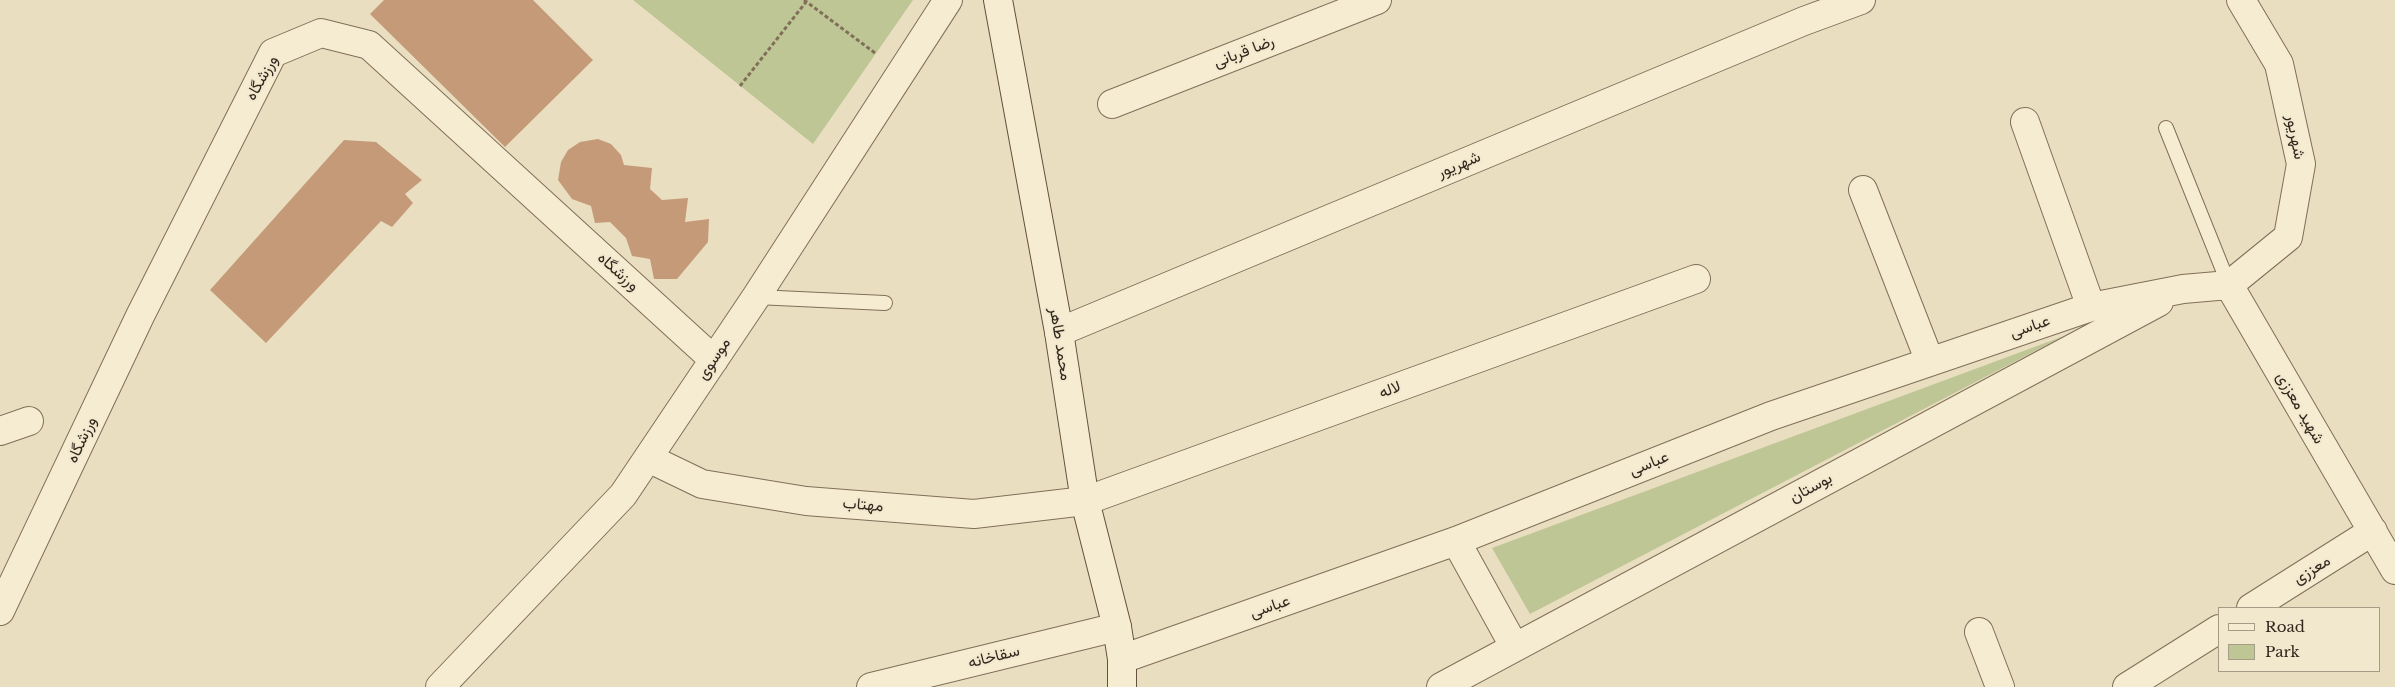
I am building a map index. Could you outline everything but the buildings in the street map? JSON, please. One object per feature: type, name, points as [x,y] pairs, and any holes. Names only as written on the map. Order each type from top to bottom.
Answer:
[{"type":"street","name":"موسوی","points":[[440,687],[623,495],[756,297],[948,0]]},
{"type":"street","name":"محمد طاهر","points":[[998,0],[1059,332],[1085,501],[1117,627],[1122,659],[1122,687]]},
{"type":"street","name":"رضا قربانی","points":[[1112,104],[1377,0]]},
{"type":"street","name":"شهریور","points":[[1059,332],[1801,10],[1861,0]]},
{"type":"street","name":"شهریور","points":[[2229,285],[2288,238],[2301,164],[2279,64],[2241,0]]},
{"type":"street","name":"ورزشگاه","points":[[0,611],[140,316],[273,53],[321,33],[369,45],[714,360]]},
{"type":"street","points":[[2025,122],[2091,307]]},
{"type":"street","points":[[1863,190],[1930,362]]},
{"type":"street","name":"لاله","points":[[1085,501],[1696,279]]},
{"type":"street","points":[[2183,289],[2229,285]]},
{"type":"street","name":"شهید معززی","points":[[2229,285],[2395,570]]},
{"type":"street","name":"عباسی","points":[[1122,659],[1456,541],[1771,416],[2091,307],[2183,289]]},
{"type":"street","name":"بوستان","points":[[1441,687],[1514,646],[2183,289]]},
{"type":"street","points":[[0,431],[29,421]]},
{"type":"street","name":"مهتاب","points":[[648,458],[702,484],[806,501],[974,514],[1085,501]]},
{"type":"street","name":"معززی","points":[[2254,607],[2373,531]]},
{"type":"street","points":[[1456,541],[1514,646]]},
{"type":"street","name":"سقاخانه","points":[[871,687],[1117,627]]},
{"type":"street","points":[[2127,687],[2218,630]]},
{"type":"street","points":[[1979,632],[2000,687]]},
{"type":"lane","points":[[2166,128],[2229,285]]},
{"type":"lane","points":[[756,297],[885,304]]},
{"type":"path","points":[[740,86],[806,1],[876,54]]},
{"type":"green space","points":[[633,0],[913,0],[813,144]]},
{"type":"green space","points":[[2064,336],[1530,614],[1492,548]]}]
